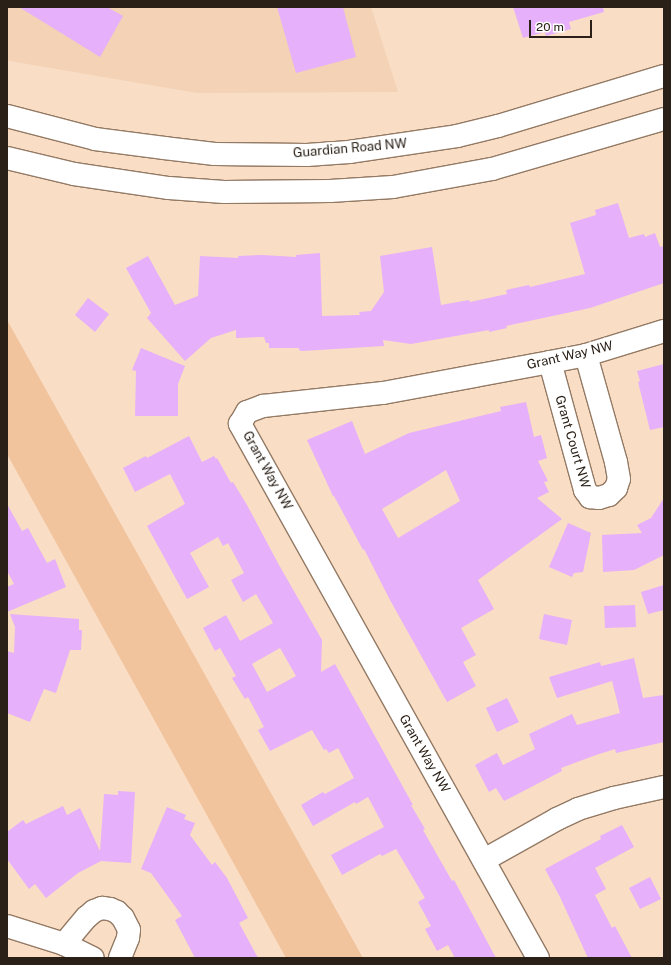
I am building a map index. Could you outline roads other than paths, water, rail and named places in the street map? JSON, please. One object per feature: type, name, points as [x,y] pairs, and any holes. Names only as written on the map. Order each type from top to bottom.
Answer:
[{"type":"street","name":"Guardian Road NW","points":[[7,116],[95,139],[164,148],[216,154],[307,155],[349,152],[457,136],[526,118],[664,76]]},
{"type":"street","points":[[7,158],[74,174],[169,188],[224,192],[330,191],[393,187],[492,169],[577,146],[664,119]]},
{"type":"street","name":"Grant Way NW","points":[[538,958],[240,424],[247,412],[263,406],[383,393],[550,362],[586,355],[664,331]]},
{"type":"street","name":"Grant Court NW","points":[[550,362],[585,490],[590,498],[599,498],[609,496],[616,488],[619,480],[616,462],[586,355]]},
{"type":"street","points":[[484,860],[557,819],[578,809],[614,798],[664,787]]},
{"type":"street","points":[[64,944],[94,911],[102,908],[110,909],[117,912],[124,918],[129,930],[128,938],[120,958]]},
{"type":"street","points":[[7,926],[64,944],[94,958]]}]
